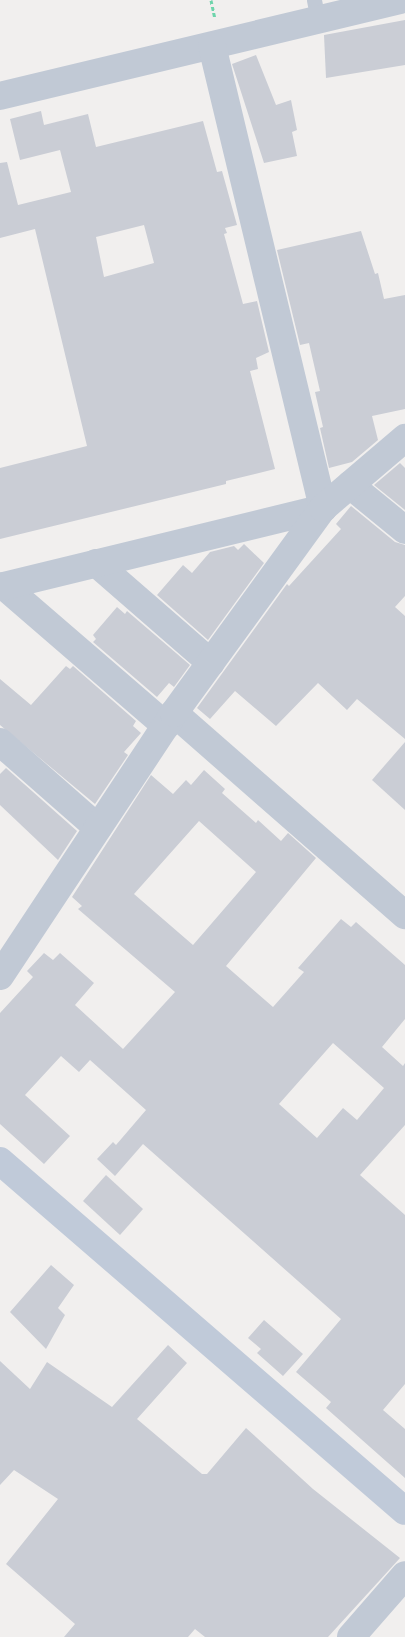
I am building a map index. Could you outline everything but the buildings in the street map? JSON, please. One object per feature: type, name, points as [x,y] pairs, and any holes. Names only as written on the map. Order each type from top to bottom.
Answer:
[{"type":"street","points":[[0,96],[212,46],[316,10],[401,0]]},
{"type":"street","points":[[212,46],[323,508]]},
{"type":"street","points":[[0,976],[170,720],[323,508],[405,438]]},
{"type":"street","points":[[350,485],[405,530]]},
{"type":"street","points":[[2,586],[323,508]]},
{"type":"street","points":[[96,563],[211,663]]},
{"type":"street","points":[[2,586],[170,720],[405,914]]},
{"type":"street","points":[[0,742],[98,828]]},
{"type":"street","points":[[0,1161],[405,1511]]},
{"type":"street","points":[[351,1637],[405,1575]]}]
